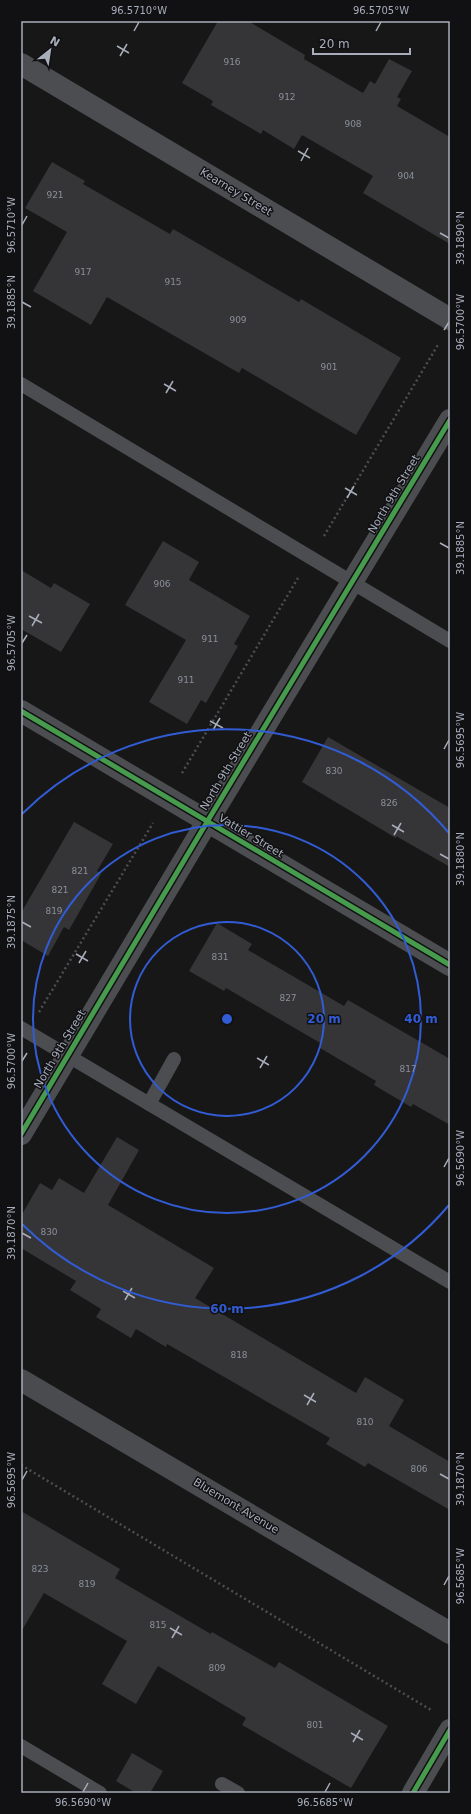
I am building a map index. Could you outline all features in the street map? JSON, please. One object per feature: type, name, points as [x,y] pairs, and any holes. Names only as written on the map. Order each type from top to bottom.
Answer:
[{"type":"main road","name":"Bluemont Avenue","points":[[21,1380],[450,1632]]},
{"type":"street","name":"Kearney Street","points":[[21,64],[450,319]]},
{"type":"street","name":"North 9th Street","points":[[21,1134],[207,822],[450,420]]},
{"type":"street","name":"Vattier Street","points":[[21,711],[450,965]]},
{"type":"street","points":[[412,1793],[444,1722]]},
{"type":"lane","points":[[21,384],[450,641]]},
{"type":"lane","points":[[24,1030],[450,1282]]},
{"type":"lane","points":[[148,1104],[174,1059]]},
{"type":"lane","points":[[21,1746],[100,1793]]},
{"type":"lane","points":[[222,1784],[238,1793]]},
{"type":"path","points":[[24,1030],[167,798],[441,341]]},
{"type":"path","points":[[21,1465],[444,1722]]},
{"type":"building","points":[[218,21],[248,21],[305,55],[304,59],[363,93],[370,81],[375,84],[389,59],[412,71],[397,97],[401,99],[397,106],[450,137],[450,244],[363,193],[373,176],[302,135],[294,149],[263,130],[261,134],[211,105],[213,101],[182,83]]},
{"type":"building","points":[[52,162],[85,181],[83,184],[170,234],[173,229],[299,302],[301,299],[401,358],[356,435],[242,368],[239,373],[107,297],[91,325],[33,291],[67,232],[25,208]]},
{"type":"building","points":[[163,541],[199,562],[189,580],[250,616],[234,644],[238,646],[206,703],[201,700],[187,724],[149,702],[186,640],[125,605]]},
{"type":"building","points":[[21,570],[51,588],[54,583],[90,604],[61,652],[21,629]]},
{"type":"building","points":[[328,737],[450,808],[450,867],[396,836],[396,838],[302,782]]},
{"type":"building","points":[[74,822],[113,844],[97,871],[101,874],[69,930],[64,927],[48,956],[21,940],[21,913]]},
{"type":"building","points":[[217,923],[252,944],[248,950],[344,1006],[348,1000],[450,1059],[450,1125],[413,1104],[411,1107],[374,1085],[376,1081],[320,1048],[322,1044],[226,988],[224,991],[189,971]]},
{"type":"building","points":[[117,1137],[139,1150],[108,1205],[214,1268],[195,1298],[356,1393],[365,1377],[404,1400],[389,1426],[450,1462],[450,1510],[368,1463],[365,1467],[326,1444],[330,1438],[167,1344],[166,1347],[136,1329],[131,1338],[96,1317],[101,1309],[70,1290],[76,1281],[21,1248],[21,1216],[40,1183],[52,1190],[59,1178],[84,1193]]},
{"type":"building","points":[[21,1511],[120,1569],[115,1578],[211,1634],[212,1632],[275,1668],[279,1662],[388,1726],[351,1788],[242,1725],[246,1718],[158,1666],[136,1704],[102,1684],[127,1641],[44,1593],[21,1632]]},
{"type":"building","points":[[132,1753],[163,1771],[150,1793],[136,1793],[116,1781]]},
{"type":"cycle path","points":[[21,1134],[207,822],[450,420]]},
{"type":"cycle path","points":[[21,711],[450,965]]},
{"type":"cycle path","points":[[413,1793],[450,1730]]}]
